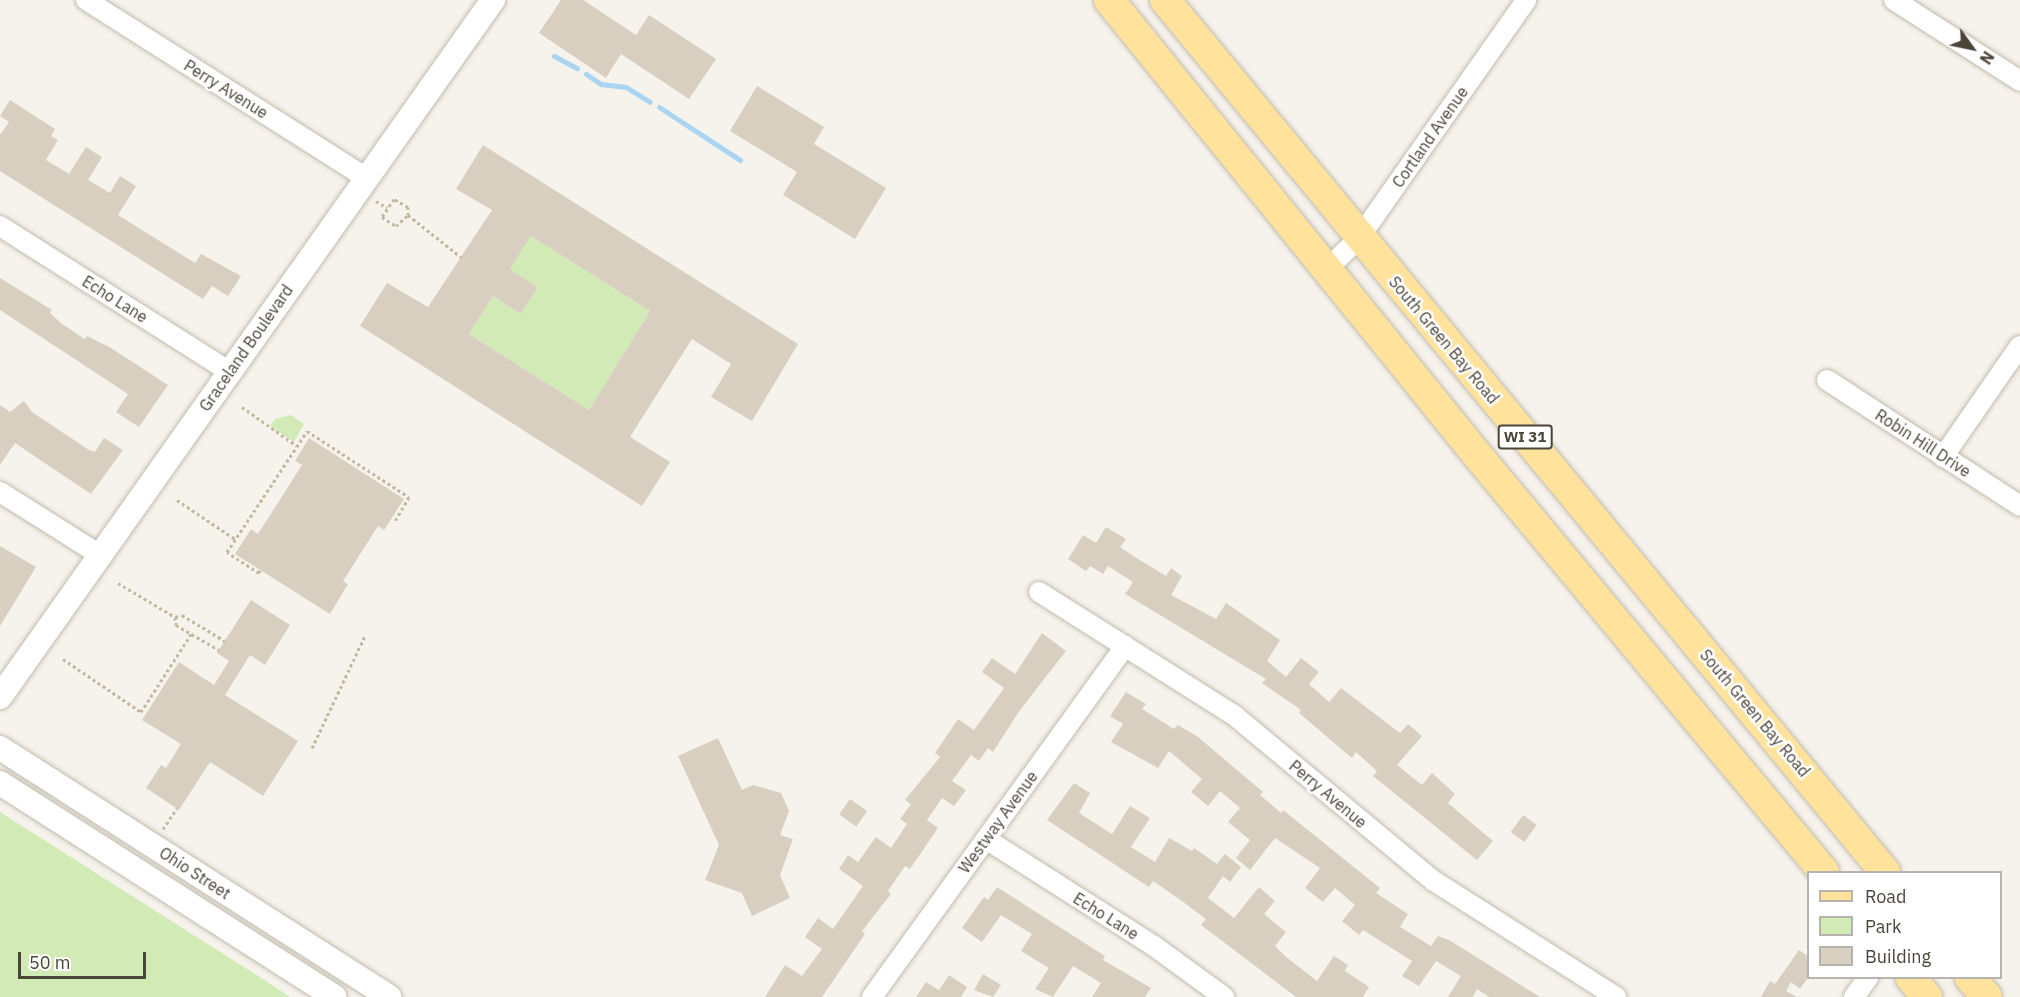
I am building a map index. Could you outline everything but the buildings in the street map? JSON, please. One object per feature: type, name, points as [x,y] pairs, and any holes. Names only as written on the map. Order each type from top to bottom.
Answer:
[{"type":"main road","name":"WI 31","points":[[1109,0],[1822,871]]},
{"type":"main road","name":"South Green Bay Road","points":[[1165,0],[1883,871]]},
{"type":"main road","points":[[1912,979],[1927,997]]},
{"type":"main road","points":[[1971,979],[1987,997]]},
{"type":"street","name":"Perry Avenue","points":[[86,0],[366,178]]},
{"type":"street","name":"Graceland Boulevard","points":[[0,697],[493,0]]},
{"type":"street","name":"Cortland Avenue","points":[[1327,269],[1359,238],[1526,0]]},
{"type":"street","points":[[1894,0],[2020,81]]},
{"type":"street","name":"Echo Lane","points":[[0,226],[230,372]]},
{"type":"street","points":[[1943,457],[2020,346]]},
{"type":"street","name":"Robin Hill Drive","points":[[1827,380],[2020,506]]},
{"type":"street","points":[[0,492],[100,555]]},
{"type":"street","name":"Perry Avenue","points":[[1040,592],[1235,716],[1434,881],[1616,997]]},
{"type":"street","name":"Westway Avenue","points":[[872,997],[1125,646]]},
{"type":"street","name":"Ohio Street","points":[[0,748],[389,997]]},
{"type":"street","name":"Ohio Street","points":[[0,783],[334,997]]},
{"type":"street","name":"Echo Lane","points":[[986,839],[1154,946],[1224,997]]},
{"type":"street","points":[[223,926],[239,901]]},
{"type":"street","points":[[1854,997],[1867,979]]},
{"type":"path","points":[[394,199],[408,207],[408,215],[396,226],[382,216],[394,199]]},
{"type":"path","points":[[408,215],[461,257]]},
{"type":"path","points":[[242,407],[297,446]]},
{"type":"path","points":[[260,570],[259,573],[227,552],[307,431],[409,497],[394,523]]},
{"type":"path","points":[[177,500],[235,539]]},
{"type":"path","points":[[118,583],[175,617],[182,615],[225,641]]},
{"type":"path","points":[[175,617],[176,625],[219,650]]},
{"type":"path","points":[[63,659],[141,712],[191,634]]},
{"type":"path","points":[[312,748],[364,636]]},
{"type":"path","points":[[153,846],[177,808]]},
{"type":"green space","points":[[531,236],[650,311],[589,410],[469,334],[493,296],[521,314],[538,287],[510,269]]},
{"type":"green space","points":[[291,415],[304,424],[294,442],[270,426],[275,419]]},
{"type":"green space","points":[[0,812],[266,981],[290,997],[0,997]]},
{"type":"waterway","points":[[554,56],[577,68]]},
{"type":"waterway","points":[[586,74],[601,84],[626,87],[650,102]]},
{"type":"waterway","points":[[659,107],[740,160]]}]
